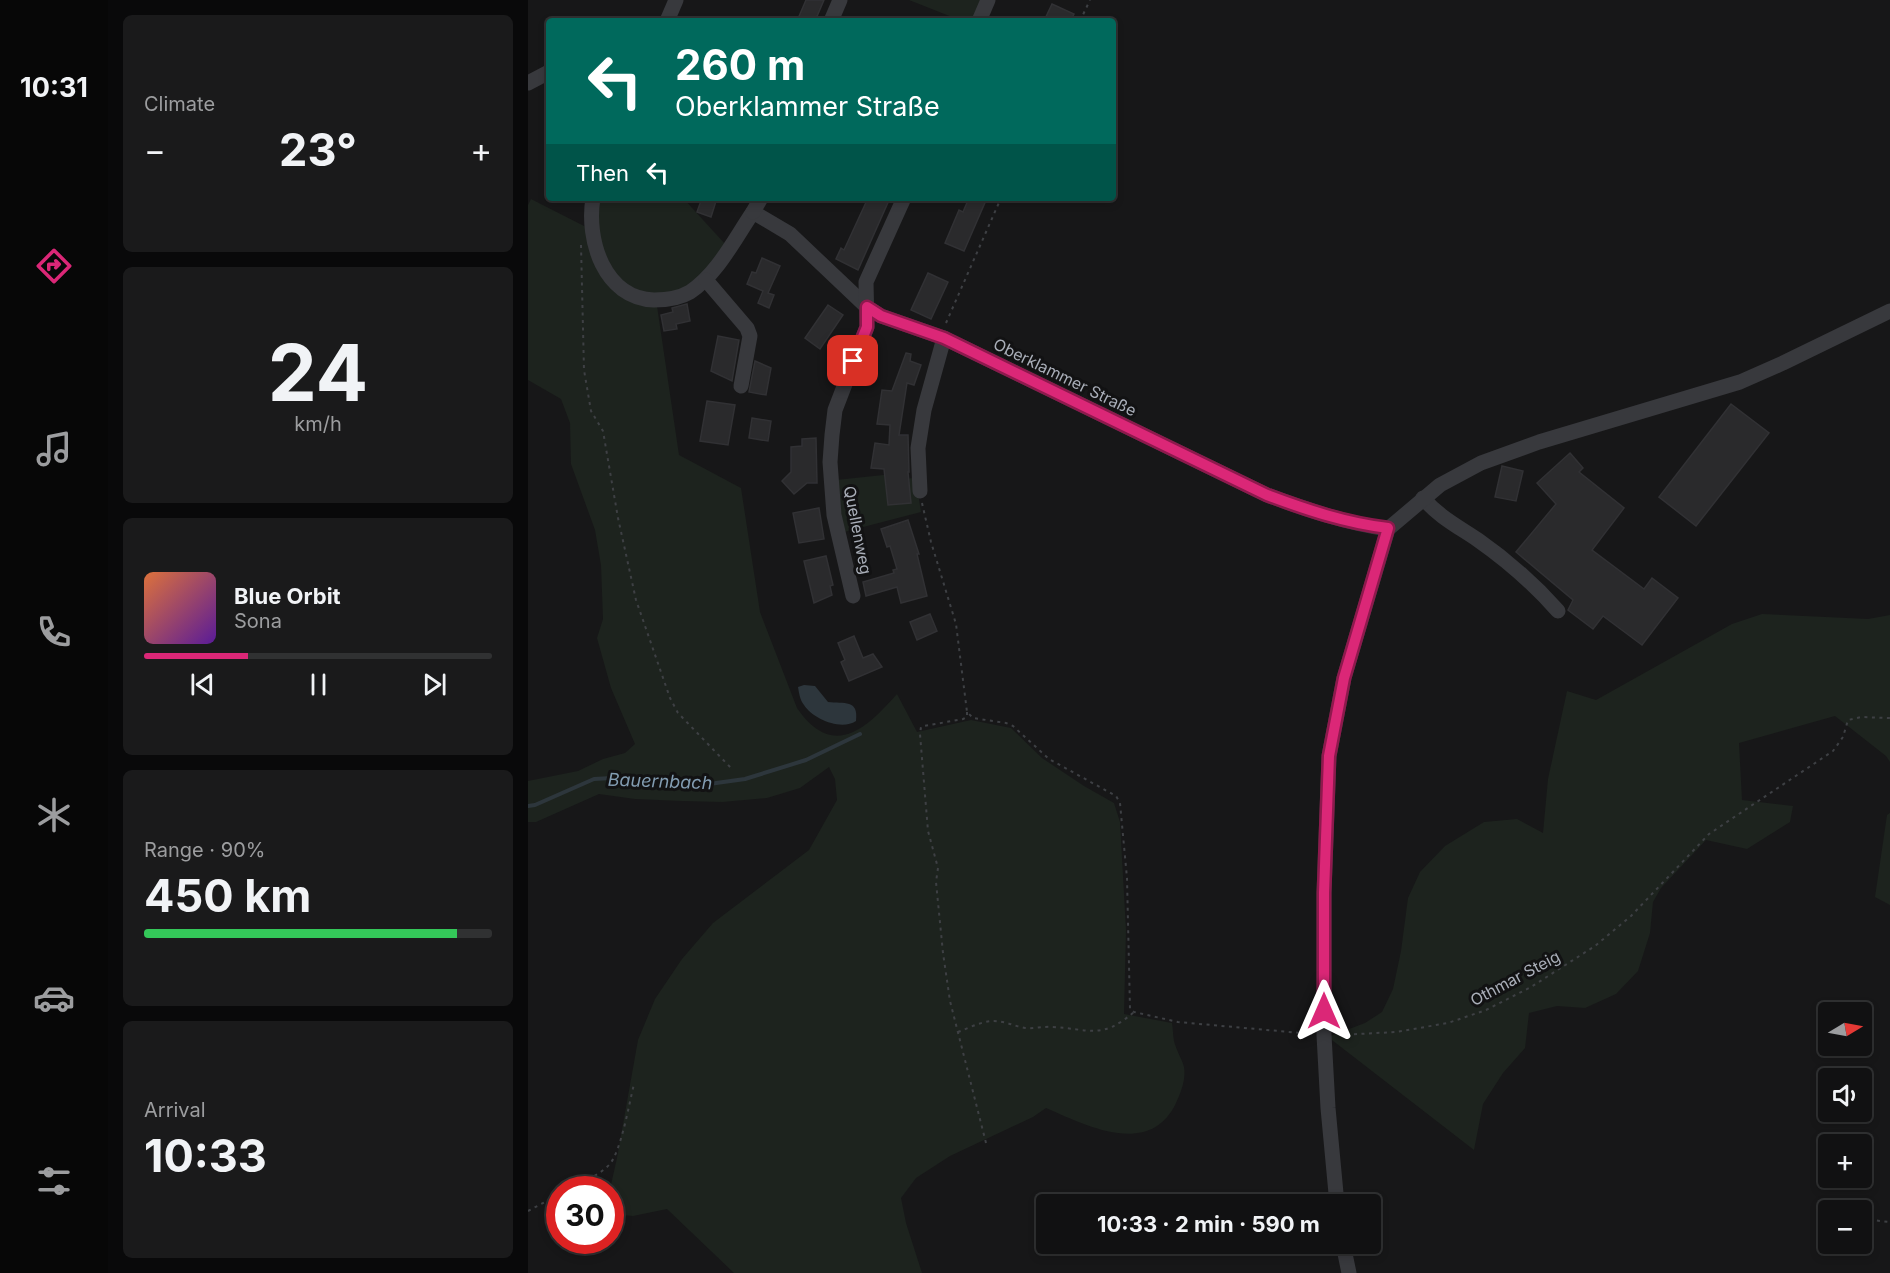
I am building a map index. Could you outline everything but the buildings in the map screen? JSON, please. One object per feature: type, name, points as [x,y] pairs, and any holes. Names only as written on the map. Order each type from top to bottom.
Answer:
[{"type":"street","points":[[669,18],[676,0]]},
{"type":"street","points":[[832,18],[840,0]]},
{"type":"street","points":[[980,18],[988,0]]},
{"type":"street","points":[[528,82],[546,73]]},
{"type":"street","points":[[593,201],[592,237],[600,261],[610,278],[627,292],[647,299],[664,300],[687,294],[706,280],[759,201]]},
{"type":"street","name":"Quellenweg","points":[[853,596],[834,515],[831,487],[835,410],[867,327],[866,282],[903,201]]},
{"type":"street","name":"Oberklammer Straße","points":[[753,212],[790,234],[867,307],[881,316],[944,338],[1267,495],[1302,509],[1340,520],[1388,528]]},
{"type":"street","points":[[706,280],[747,328],[750,336],[741,386]]},
{"type":"street","points":[[1336,1194],[1324,1035],[1324,893],[1329,756],[1344,678],[1388,528],[1423,498],[1460,474],[1504,453],[1740,382],[1890,311]]},
{"type":"street","points":[[920,491],[918,448],[924,411],[944,338]]},
{"type":"street","points":[[1423,498],[1434,512],[1515,567],[1540,590],[1558,611]]},
{"type":"street","points":[[1345,1254],[1349,1273]]},
{"type":"path","points":[[1081,18],[1090,0]]},
{"type":"path","points":[[944,338],[948,316],[1000,201]]},
{"type":"path","points":[[582,240],[584,370],[591,411],[603,431],[607,448],[618,518],[636,600],[670,698],[678,713],[731,768]]},
{"type":"path","points":[[920,491],[930,542],[956,624],[967,712],[967,717],[963,719],[921,728],[928,831],[938,868],[936,882],[950,1001],[986,1143]]},
{"type":"path","points":[[958,1032],[992,1021],[1012,1023],[1026,1028],[1040,1026],[1071,1028],[1087,1032],[1102,1031],[1121,1022],[1134,1012],[1130,1009],[1128,1002],[1127,878],[1122,812],[1116,796],[1049,759],[1014,726],[973,718],[967,712]]},
{"type":"path","name":"Othmar Steig","points":[[1134,1012],[1178,1022],[1324,1035],[1396,1032],[1427,1028],[1466,1018],[1530,987],[1595,946],[1631,916],[1709,834],[1833,751],[1843,737],[1848,720],[1861,717],[1890,718]]},
{"type":"path","points":[[594,1176],[611,1163],[617,1151],[634,1084]]},
{"type":"path","points":[[528,1211],[546,1201]]},
{"type":"path","points":[[1872,1220],[1890,1222]]},
{"type":"shaded area","points":[[909,0],[982,0],[975,18],[954,18]]},
{"type":"shaded area","points":[[531,199],[586,227],[600,270],[657,306],[679,455],[741,488],[760,612],[797,708],[810,724],[823,733],[836,736],[849,734],[873,718],[897,694],[917,732],[971,720],[1011,728],[1042,758],[1114,803],[1120,822],[1126,930],[1124,1014],[1172,1023],[1174,1041],[1184,1067],[1184,1081],[1180,1095],[1165,1120],[1150,1130],[1134,1133],[1117,1133],[1098,1129],[1046,1108],[1033,1117],[950,1156],[916,1178],[901,1198],[906,1223],[922,1273],[734,1273],[667,1209],[633,1216],[624,1215],[624,1176],[613,1176],[638,1040],[655,999],[682,959],[713,923],[809,850],[837,800],[835,779],[829,767],[800,788],[767,798],[722,802],[635,799],[599,794],[536,822],[528,822],[528,781],[578,771],[603,759],[625,753],[635,744],[611,688],[597,638],[603,619],[601,565],[595,530],[571,464],[570,423],[561,399],[528,380],[528,205]]},
{"type":"shaded area","points":[[599,201],[686,201],[725,244],[709,270],[680,290],[649,295],[619,281],[599,242]]},
{"type":"shaded area","points":[[902,473],[904,479],[913,478],[921,512],[844,532],[836,480]]},
{"type":"shaded area","points":[[1762,614],[1868,619],[1890,615],[1890,762],[1886,756],[1835,716],[1739,743],[1742,800],[1793,806],[1790,822],[1747,849],[1706,840],[1661,888],[1653,902],[1650,933],[1638,971],[1616,994],[1585,1008],[1557,1006],[1529,1013],[1525,1048],[1503,1073],[1483,1104],[1474,1150],[1328,1037],[1365,1023],[1382,1012],[1393,989],[1408,898],[1420,872],[1445,846],[1484,822],[1517,819],[1543,833],[1548,779],[1567,691],[1596,700],[1732,624]]},
{"type":"shaded area","points":[[815,686],[828,702],[853,706],[856,721],[843,725],[835,724],[814,715],[801,699],[798,687]]},
{"type":"shaded area","points":[[1890,813],[1890,905],[1875,897],[1887,815]]},
{"type":"waterway","name":"Bauernbach","points":[[528,806],[594,779],[688,781],[709,784],[745,779],[806,760],[860,734]]},
{"type":"route","points":[[853,361],[867,327],[867,307],[881,316],[944,338],[1267,495],[1302,509],[1340,520],[1388,528],[1344,678],[1329,756],[1324,893],[1324,1011]]}]
